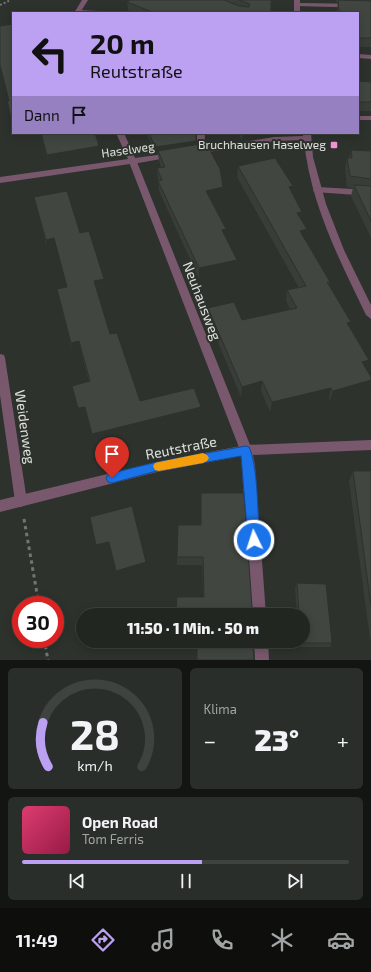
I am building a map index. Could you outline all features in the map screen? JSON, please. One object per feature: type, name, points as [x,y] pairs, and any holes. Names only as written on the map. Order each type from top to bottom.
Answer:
[{"type":"street","points":[[77,12],[85,0]]},
{"type":"street","points":[[297,2],[371,6]]},
{"type":"street","points":[[359,56],[371,57]]},
{"type":"street","points":[[359,118],[371,118]]},
{"type":"street","name":"Neuhausweg","points":[[120,134],[133,162],[246,450],[258,608]]},
{"type":"street","points":[[201,134],[201,151]]},
{"type":"street","points":[[307,135],[317,190],[340,251],[371,315]]},
{"type":"street","name":"Haselweg","points":[[0,180],[133,162],[307,135]]},
{"type":"street","points":[[317,190],[371,193]]},
{"type":"street","name":"Weidenweg","points":[[0,358],[20,501]]},
{"type":"street","name":"Reutstraße","points":[[0,506],[157,467],[246,450],[371,445]]},
{"type":"street","points":[[261,648],[262,660]]},
{"type":"path","points":[[0,5],[11,0]]},
{"type":"path","points":[[20,501],[36,596]]},
{"type":"path","points":[[46,648],[48,660]]},
{"type":"building","points":[[130,0],[224,0],[239,6],[249,7],[250,4],[239,0],[271,0],[271,12],[152,12],[127,2]]},
{"type":"building","points":[[338,0],[371,1],[371,38],[359,38],[359,12],[339,12]]},
{"type":"building","points":[[12,24],[12,123],[7,100],[9,101],[0,65],[0,26]]},
{"type":"building","points":[[359,81],[371,82],[371,102],[359,102]]},
{"type":"building","points":[[41,134],[95,134],[99,146],[47,155]]},
{"type":"building","points":[[149,134],[196,134],[196,141],[155,147]]},
{"type":"building","points":[[206,143],[220,169],[223,187],[206,191],[226,229],[222,230],[237,260],[199,268],[158,181],[162,180],[157,168],[165,167],[158,151]]},
{"type":"building","points":[[351,150],[371,151],[371,179],[350,176],[347,158],[352,158]]},
{"type":"building","points":[[275,158],[293,186],[289,187],[302,212],[297,213],[307,229],[300,231],[330,282],[327,282],[351,322],[347,323],[369,360],[362,362],[371,377],[371,380],[333,391],[331,388],[272,402],[262,381],[242,387],[208,308],[234,302],[242,320],[297,308],[287,290],[306,286],[238,166]]},
{"type":"building","points":[[354,185],[371,186],[371,221]]},
{"type":"building","points":[[67,191],[80,233],[89,231],[104,279],[94,281],[110,334],[117,333],[140,401],[194,388],[201,407],[92,434],[85,407],[78,408],[72,386],[90,381],[79,341],[71,343],[57,289],[67,287],[54,238],[46,240],[34,197]]},
{"type":"building","points":[[353,471],[371,471],[371,606]]},
{"type":"building","points":[[201,493],[244,493],[252,607],[254,608],[176,608],[177,597],[204,597],[203,557],[177,557],[178,525],[201,525]]},
{"type":"building","points":[[132,506],[146,562],[116,571],[109,542],[96,545],[90,517]]},
{"type":"building","points":[[297,583],[326,584],[332,643],[310,643],[310,608],[299,608]]},
{"type":"building","points":[[197,648],[253,648],[254,660],[197,660]]},
{"type":"slow traffic","points":[[159,466],[203,458]]},
{"type":"place","name":"Bruchhausen Haselweg","points":[[334,145]]},
{"type":"route","points":[[112,478],[157,467],[246,450],[254,540]]}]
